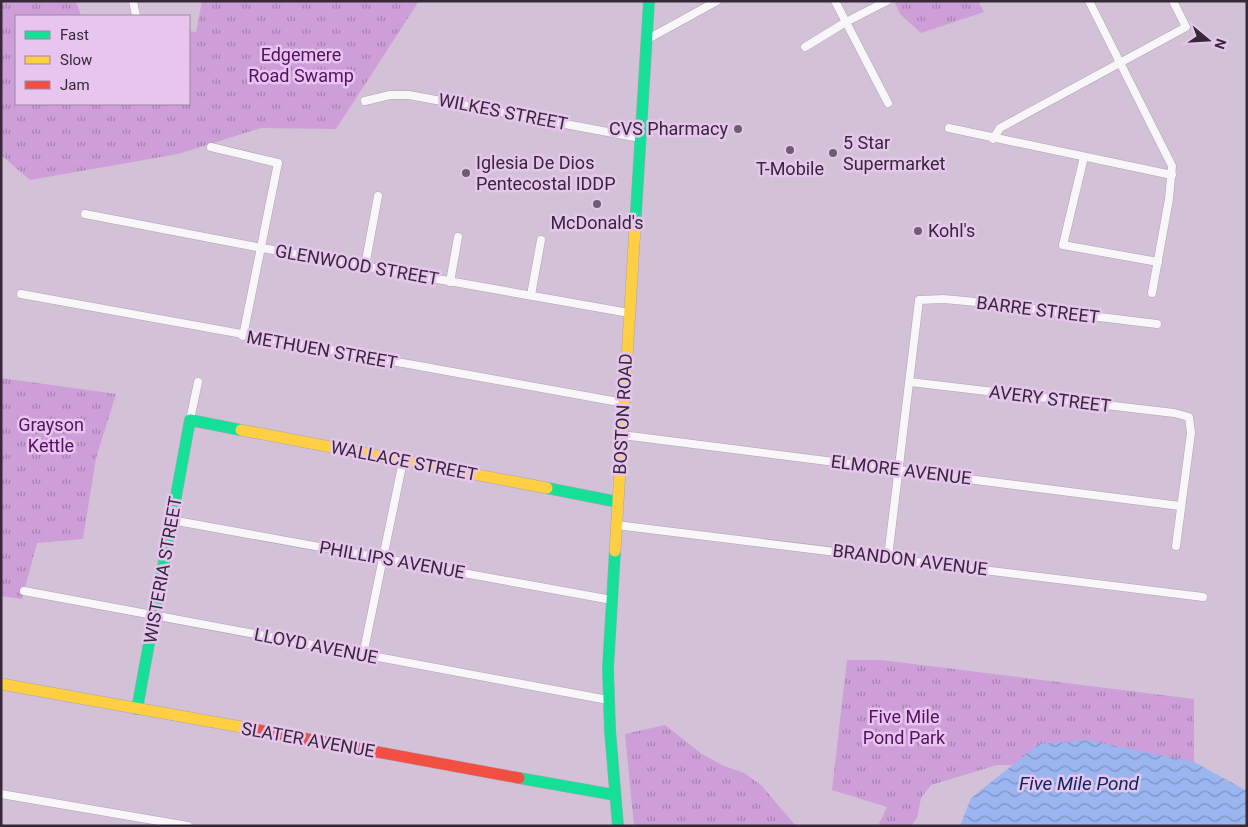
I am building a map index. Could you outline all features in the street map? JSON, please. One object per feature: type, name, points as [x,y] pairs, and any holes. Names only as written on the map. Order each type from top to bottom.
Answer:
[{"type":"street","points":[[133,1],[136,15]]},
{"type":"street","name":"BOSTON ROAD","points":[[618,826],[608,700],[616,524],[649,1]]},
{"type":"street","points":[[646,40],[717,1]]},
{"type":"street","points":[[835,1],[888,103]]},
{"type":"street","points":[[805,47],[846,22],[887,1]]},
{"type":"street","points":[[1089,1],[1172,166],[1152,293]]},
{"type":"street","points":[[993,139],[1000,128],[1186,27],[1174,1]]},
{"type":"street","name":"WILKES STREET","points":[[365,101],[390,95],[409,95],[640,138]]},
{"type":"street","points":[[949,128],[993,139],[1172,175]]},
{"type":"street","points":[[211,147],[278,163],[243,336]]},
{"type":"street","points":[[1084,157],[1063,244],[1158,262]]},
{"type":"street","points":[[365,266],[378,196]]},
{"type":"street","name":"GLENWOOD STREET","points":[[85,214],[262,248],[629,313]]},
{"type":"street","points":[[450,282],[458,237]]},
{"type":"street","points":[[531,296],[541,240]]},
{"type":"street","name":"METHUEN STREET","points":[[21,294],[243,336],[624,403]]},
{"type":"street","name":"BARRE STREET","points":[[910,382],[919,300],[944,299],[976,302],[1157,324]]},
{"type":"street","points":[[189,426],[198,382]]},
{"type":"street","points":[[888,557],[910,382]]},
{"type":"street","name":"AVERY STREET","points":[[910,382],[1174,413],[1189,417],[1192,433],[1180,506]]},
{"type":"street","name":"WALLACE STREET","points":[[189,426],[404,460],[618,502]]},
{"type":"street","name":"WISTERIA STREET","points":[[137,709],[189,426]]},
{"type":"street","name":"ELMORE AVENUE","points":[[622,434],[1180,506]]},
{"type":"street","points":[[363,655],[404,460]]},
{"type":"street","points":[[1176,546],[1180,506]]},
{"type":"street","name":"PHILLIPS AVENUE","points":[[172,520],[612,600]]},
{"type":"street","name":"BRANDON AVENUE","points":[[616,524],[1203,597]]},
{"type":"street","name":"LLOYD AVENUE","points":[[24,591],[608,700]]},
{"type":"street","name":"SLATER AVENUE","points":[[1,684],[615,795]]},
{"type":"street","points":[[1,794],[188,826]]},
{"type":"green space","name":"Edgemere Road Swamp","points":[[1,1],[76,1],[81,15],[15,15],[15,105],[190,105],[190,31],[196,32],[202,1],[419,1],[336,129],[261,128],[178,154],[30,180],[1,155]]},
{"type":"green space","points":[[894,1],[978,1],[984,12],[921,33],[900,14]]},
{"type":"green space","name":"Grayson Kettle","points":[[1,378],[116,394],[96,458],[83,539],[37,543],[22,599],[1,596]]},
{"type":"green space","name":"Five Mile Pond Park","points":[[847,660],[882,660],[1194,699],[1194,824],[1039,766],[997,765],[931,785],[921,798],[917,818],[911,826],[878,826],[887,807],[832,790]]},
{"type":"green space","points":[[665,725],[702,754],[724,766],[744,773],[761,785],[796,826],[634,826],[625,734]]},
{"type":"water","name":"Five Mile Pond","points":[[1087,740],[1194,762],[1247,791],[1247,826],[960,826],[971,798],[1039,744]]},
{"type":"traffic: fast","points":[[635,228],[649,1]]},
{"type":"traffic: fast","points":[[137,709],[190,420],[241,430]]},
{"type":"traffic: fast","points":[[547,488],[618,502]]},
{"type":"traffic: fast","points":[[615,551],[608,668],[610,730],[618,826]]},
{"type":"traffic: fast","points":[[519,778],[615,795]]},
{"type":"traffic: slow","points":[[615,551],[635,228]]},
{"type":"traffic: slow","points":[[241,430],[547,488]]},
{"type":"traffic: slow","points":[[1,684],[258,730]]},
{"type":"traffic: jam","points":[[258,730],[519,778]]},
{"type":"place","name":"CVS Pharmacy","points":[[738,129]]},
{"type":"place","name":"T-Mobile","points":[[790,150]]},
{"type":"place","name":"5 Star Supermarket","points":[[833,153]]},
{"type":"place","name":"Iglesia De Dios Pentecostal IDDP","points":[[466,173]]},
{"type":"place","name":"McDonald's","points":[[597,204]]},
{"type":"place","name":"Kohl's","points":[[918,231]]}]
